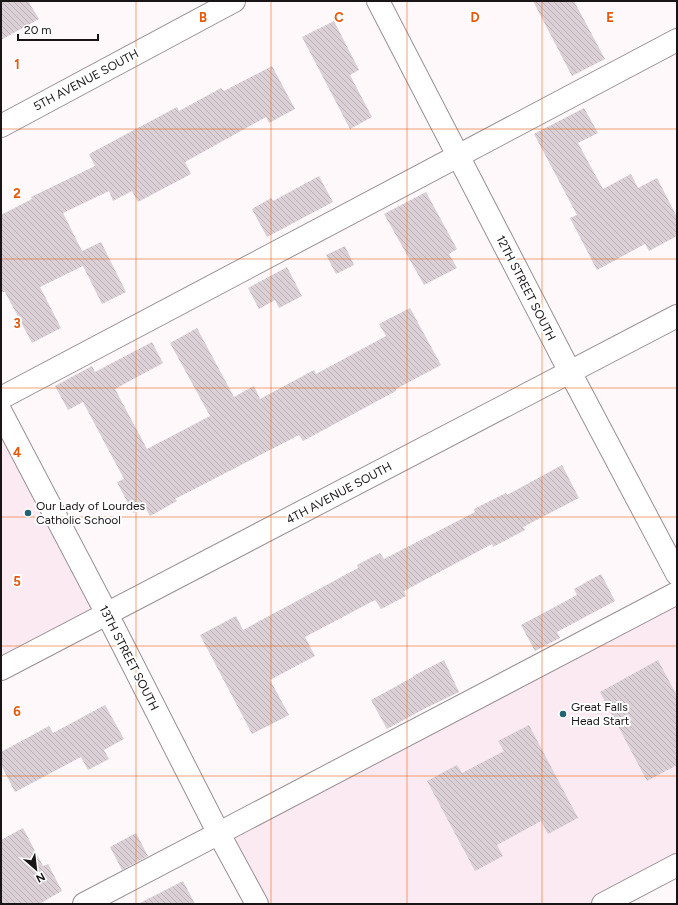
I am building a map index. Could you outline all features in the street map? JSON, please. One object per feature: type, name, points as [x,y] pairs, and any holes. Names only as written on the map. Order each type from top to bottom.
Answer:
[{"type":"street","name":"5TH AVENUE SOUTH","points":[[1,126],[234,1]]},
{"type":"street","name":"12TH STREET SOUTH","points":[[378,1],[570,372],[677,574]]},
{"type":"street","points":[[1,398],[677,40]]},
{"type":"street","name":"4TH AVENUE SOUTH","points":[[1,669],[677,316]]},
{"type":"street","name":"13TH STREET SOUTH","points":[[1,412],[107,614],[219,834],[257,904]]},
{"type":"street","points":[[84,904],[677,593]]},
{"type":"street","points":[[603,904],[677,865]]},
{"type":"shaded area","name":"Our Lady of Lourdes Catholic School","points":[[1,412],[107,614],[1,669]]},
{"type":"shaded area","name":"Great Falls Head Start","points":[[677,593],[677,865],[603,904],[257,904],[219,834]]},
{"type":"building","points":[[1,1],[28,1],[39,19],[1,40]]},
{"type":"building","points":[[533,1],[574,1],[605,59],[572,76]]},
{"type":"building","points":[[334,21],[359,70],[350,75],[372,117],[350,129],[302,37]]},
{"type":"building","points":[[272,66],[295,109],[269,123],[266,117],[185,162],[191,174],[138,202],[132,191],[113,201],[109,191],[63,213],[82,251],[101,242],[126,292],[102,304],[83,266],[40,287],[61,328],[32,343],[5,292],[1,292],[1,215],[32,199],[31,197],[95,166],[89,154],[177,107],[179,111],[221,88],[224,91]]},
{"type":"building","points":[[584,108],[598,133],[578,143],[603,189],[631,174],[638,188],[657,178],[677,217],[677,236],[649,251],[645,244],[597,270],[570,218],[577,215],[534,134]]},
{"type":"building","points":[[319,176],[333,202],[267,237],[252,209],[271,198],[273,201]]},
{"type":"building","points":[[426,192],[457,249],[449,254],[457,268],[424,285],[384,214]]},
{"type":"building","points":[[345,246],[354,265],[336,274],[326,255]]},
{"type":"building","points":[[287,267],[302,296],[279,308],[275,300],[259,309],[248,288]]},
{"type":"building","points":[[410,308],[441,365],[303,441],[299,435],[175,499],[177,501],[150,516],[145,507],[133,513],[117,482],[124,479],[83,402],[68,410],[55,386],[92,366],[95,372],[152,342],[163,363],[115,389],[147,449],[210,416],[170,343],[197,328],[234,397],[254,386],[260,399],[314,370],[316,374],[386,336],[379,324]]},
{"type":"building","points":[[562,465],[579,498],[523,527],[525,530],[493,547],[492,544],[404,591],[406,596],[381,609],[375,600],[305,637],[315,656],[270,680],[289,715],[252,734],[200,635],[236,616],[243,630],[358,568],[357,565],[380,553],[384,559],[475,512],[474,509],[506,493],[507,495]]},
{"type":"building","points":[[601,574],[615,601],[557,632],[560,638],[535,651],[521,625],[577,595],[574,589]]},
{"type":"building","points":[[444,660],[459,692],[387,729],[371,700]]},
{"type":"building","points":[[658,660],[677,696],[677,765],[647,781],[600,692]]},
{"type":"building","points":[[105,705],[124,739],[104,750],[109,759],[88,770],[81,757],[15,792],[1,765],[1,752],[49,726],[53,733]]},
{"type":"building","points":[[529,725],[578,818],[548,834],[541,821],[497,845],[503,856],[475,871],[427,781],[457,765],[462,773],[504,751],[498,741]]},
{"type":"building","points":[[23,828],[43,866],[48,864],[62,891],[39,904],[1,904],[1,840]]},
{"type":"building","points":[[136,833],[148,856],[122,870],[110,847]]},
{"type":"building","points":[[183,881],[195,904],[138,904]]},
{"type":"place","name":"Our Lady of Lourdes Catholic School","points":[[28,513]]},
{"type":"place","name":"Great Falls Head Start","points":[[563,714]]}]
